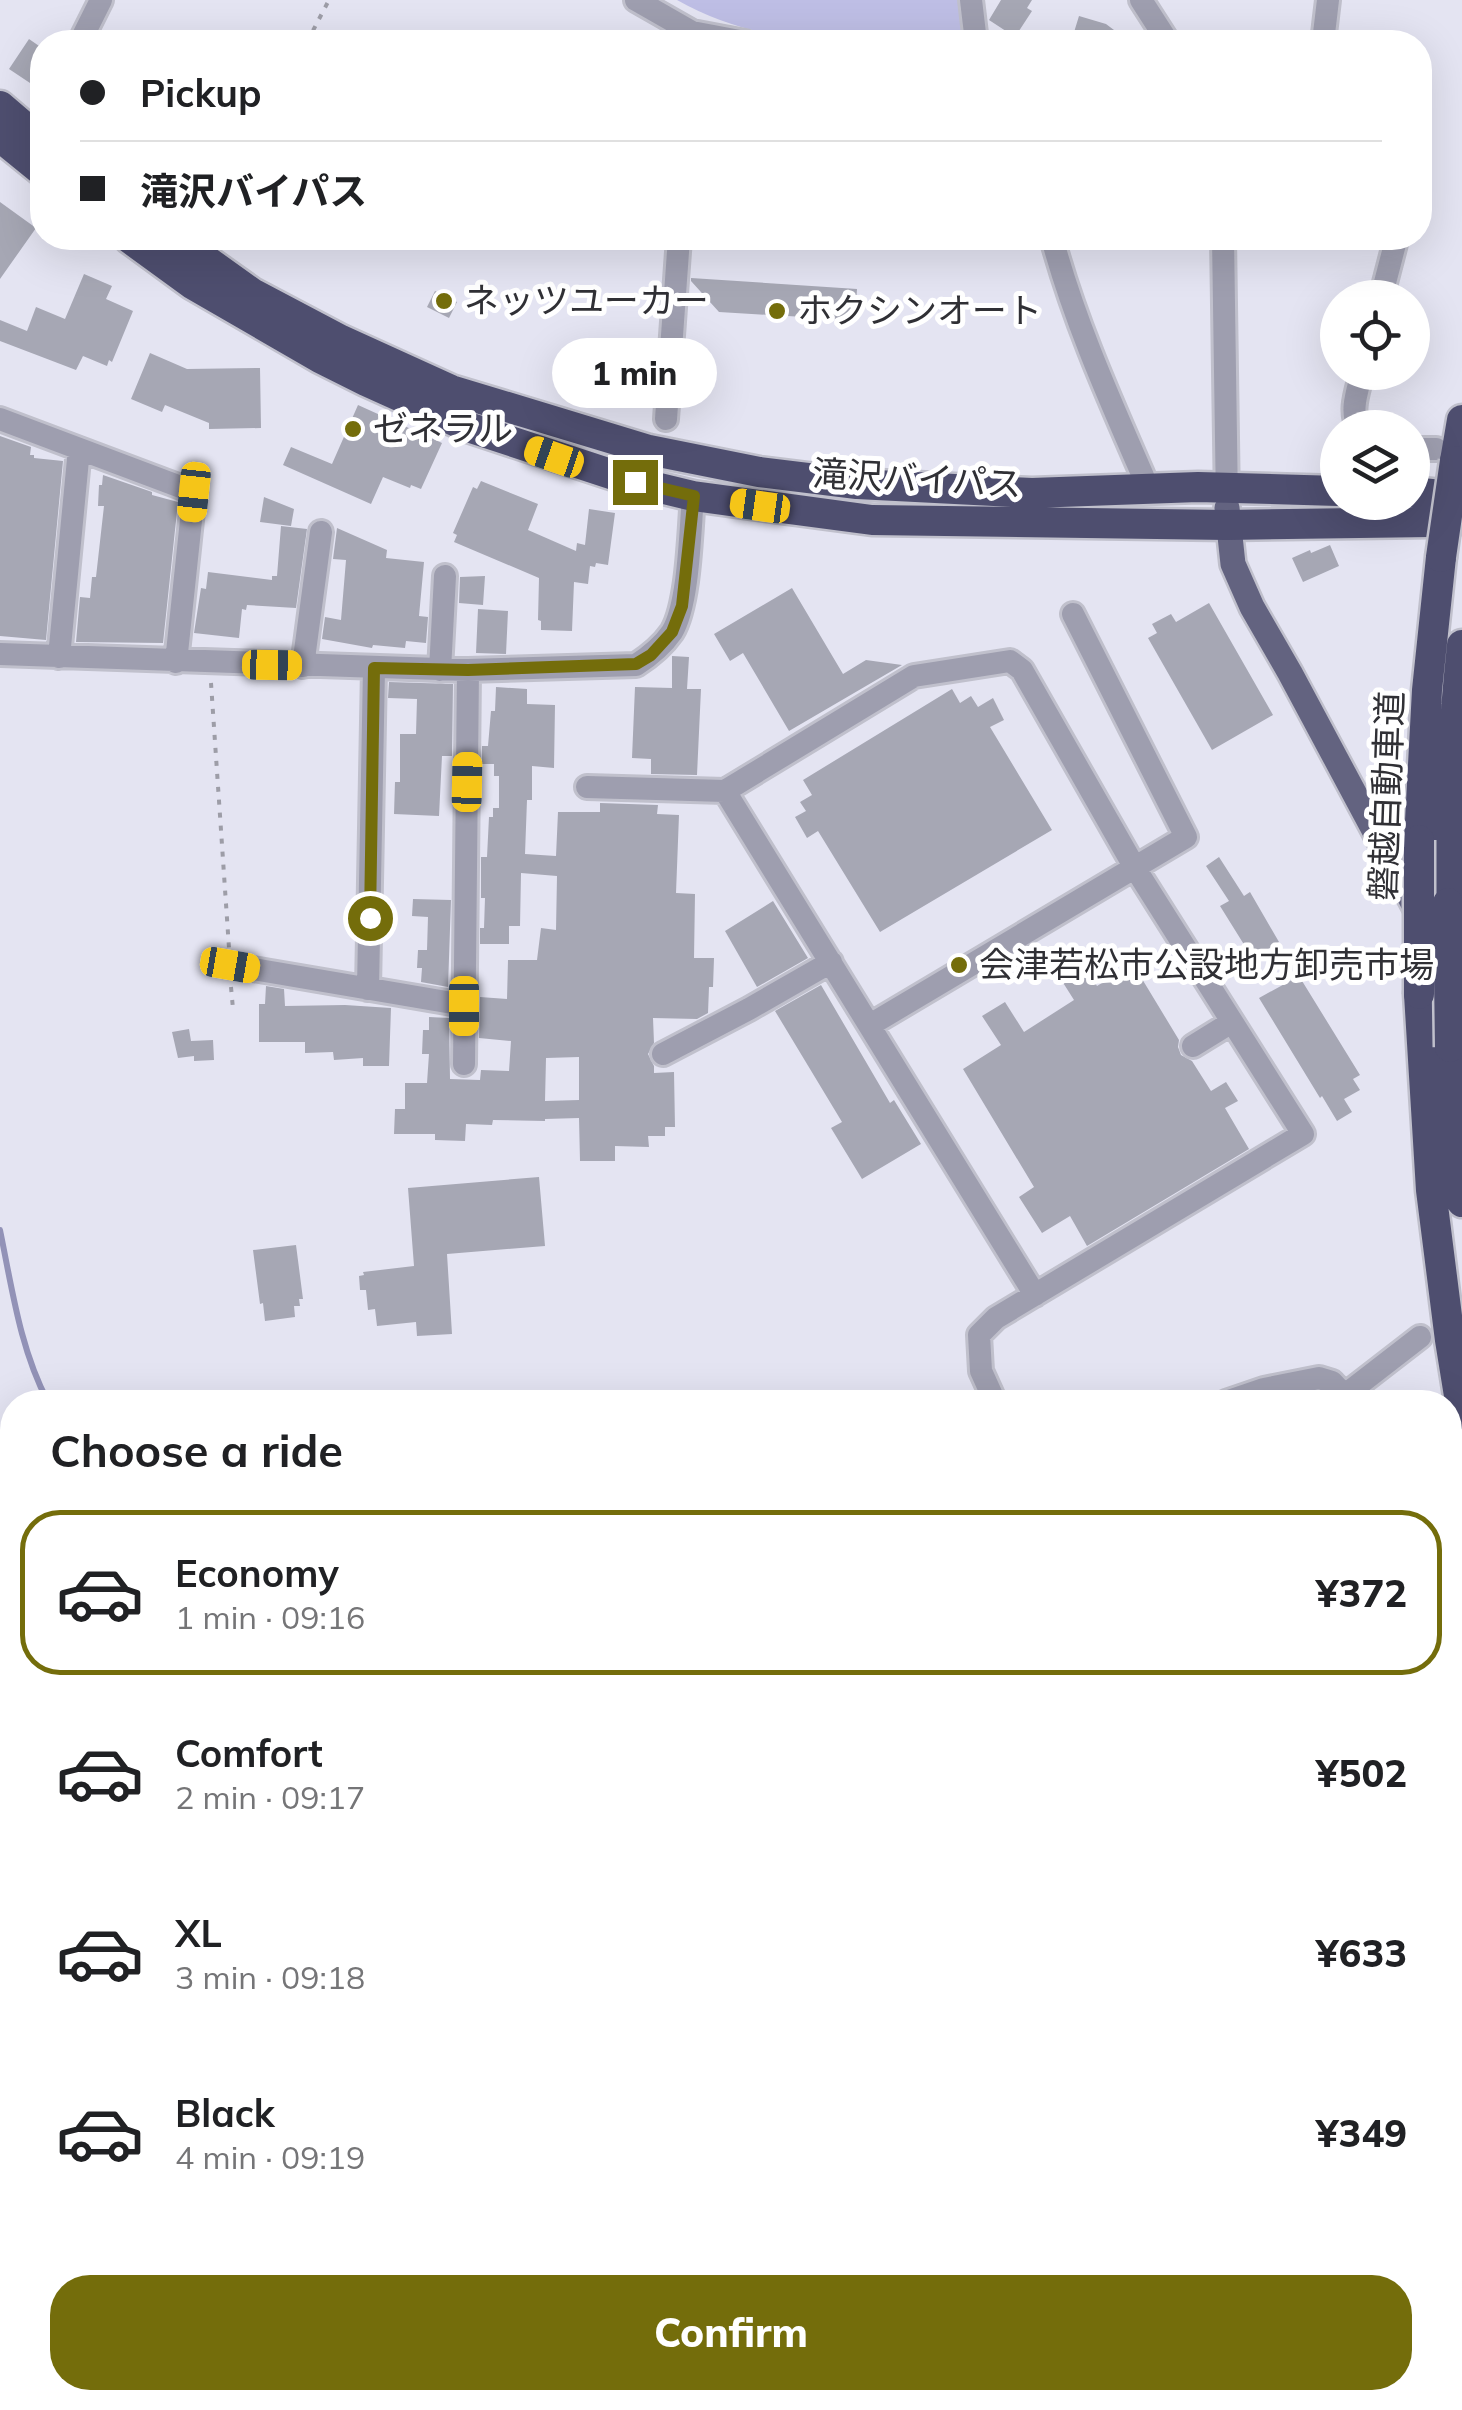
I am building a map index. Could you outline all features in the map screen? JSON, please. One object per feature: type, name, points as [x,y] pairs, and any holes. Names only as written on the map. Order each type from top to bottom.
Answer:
[{"type":"highway","points":[[0,106],[30,142]]},
{"type":"highway","name":"滝沢バイパス","points":[[145,250],[192,284],[320,358],[468,428],[635,482],[694,496],[872,520],[1227,507],[1430,522],[1462,519]]},
{"type":"highway","name":"滝沢バイパス","points":[[193,250],[252,292],[341,340],[451,390],[648,450],[759,472],[856,484],[1032,493],[1145,488],[1227,507],[1320,493]]},
{"type":"highway","name":"磐越自動車道","points":[[1458,1390],[1431,1190],[1419,994],[1419,840],[1427,690],[1441,557],[1434,453],[1462,420]]},
{"type":"highway","points":[[1430,494],[1462,497]]},
{"type":"highway","name":"磐越自動車道","points":[[1462,645],[1448,903],[1450,1047],[1462,1202]]},
{"type":"main road","points":[[1227,507],[1233,564],[1252,607],[1462,996]]},
{"type":"street","points":[[86,30],[101,0]]},
{"type":"street","points":[[636,0],[681,30]]},
{"type":"street","points":[[971,0],[975,30]]},
{"type":"street","points":[[1142,0],[1161,30]]},
{"type":"street","points":[[1324,30],[1328,0]]},
{"type":"street","points":[[666,419],[677,250]]},
{"type":"street","points":[[1055,250],[1093,359],[1143,476]]},
{"type":"street","points":[[1223,250],[1227,507]]},
{"type":"street","points":[[1386,280],[1393,250]]},
{"type":"street","points":[[0,419],[194,492],[176,662]]},
{"type":"street","points":[[59,657],[79,449]]},
{"type":"street","points":[[0,654],[440,670],[636,664],[651,655],[672,632],[682,606],[694,496]]},
{"type":"street","points":[[304,666],[322,532]]},
{"type":"street","points":[[440,670],[445,576]]},
{"type":"street","points":[[870,1025],[1186,837],[1073,614]]},
{"type":"street","points":[[587,787],[724,791],[914,676],[1010,661],[1022,670],[1134,868],[1303,1134],[996,1318],[978,1335],[981,1371],[990,1390]]},
{"type":"street","points":[[368,989],[374,668]]},
{"type":"street","points":[[464,1064],[468,670]]},
{"type":"street","points":[[724,791],[1034,1294]]},
{"type":"street","points":[[662,1054],[831,962]]},
{"type":"street","points":[[230,965],[464,1006]]},
{"type":"street","points":[[1192,1046],[1232,1022]]},
{"type":"street","points":[[1353,1390],[1420,1338]]},
{"type":"street","points":[[1261,1390],[1319,1378],[1332,1382],[1336,1390]]},
{"type":"path","points":[[314,30],[329,0]]},
{"type":"path","points":[[210,663],[233,1009]]},
{"type":"shaded area","points":[[677,0],[959,0],[962,30],[755,30]]},
{"type":"building","points":[[1001,0],[1032,0],[1027,8],[1032,11],[1020,30],[1004,30],[989,20]]},
{"type":"building","points":[[1079,16],[1114,30],[1075,30]]},
{"type":"building","points":[[29,39],[30,83],[9,69]]},
{"type":"building","points":[[0,202],[30,224],[30,236],[0,279]]},
{"type":"building","points":[[84,274],[112,286],[106,299],[133,311],[107,366],[83,356],[76,370],[0,341],[0,320],[27,331],[36,307],[65,319]]},
{"type":"building","points":[[691,278],[857,289],[855,320],[719,312]]},
{"type":"building","name":"ネッツユーカー","points":[[435,291],[457,302],[449,318],[427,307]]},
{"type":"building","points":[[150,353],[187,369],[260,368],[261,428],[209,429],[209,423],[165,405],[162,412],[131,399]]},
{"type":"building","points":[[358,405],[442,443],[421,489],[383,477],[371,504],[283,465],[291,447],[332,464]]},
{"type":"building","points":[[0,436],[31,447],[30,455],[34,458],[63,461],[46,640],[0,636]]},
{"type":"building","points":[[103,475],[178,502],[163,643],[76,642],[80,597],[90,598],[92,577],[96,577],[104,506],[98,506],[99,485]]},
{"type":"building","points":[[481,481],[538,504],[528,530],[576,551],[577,543],[585,545],[589,509],[615,513],[608,565],[590,566],[588,584],[574,582],[572,631],[541,630],[539,578],[454,542],[457,535],[453,533],[473,487],[477,489]]},
{"type":"building","points":[[264,497],[294,509],[291,526],[260,522]]},
{"type":"building","points":[[281,526],[307,529],[296,608],[247,605],[246,610],[242,609],[239,638],[194,633],[201,588],[206,589],[208,572],[272,580],[272,576],[277,576]]},
{"type":"building","points":[[337,528],[387,550],[386,558],[424,562],[419,616],[428,617],[426,643],[406,641],[405,648],[372,648],[322,639],[325,617],[341,620],[346,560],[333,559]]},
{"type":"building","points":[[1330,545],[1339,566],[1303,582],[1292,558]]},
{"type":"building","points":[[485,576],[483,605],[459,603],[460,577]]},
{"type":"building","points":[[792,588],[843,674],[866,660],[902,665],[789,731],[743,653],[730,661],[714,634]]},
{"type":"building","points":[[1209,603],[1273,715],[1212,750],[1148,638],[1157,633],[1152,624],[1171,614],[1176,622]]},
{"type":"building","points":[[478,609],[508,611],[506,654],[476,653]]},
{"type":"building","points":[[672,656],[689,657],[687,689],[701,689],[697,775],[651,774],[651,759],[632,758],[635,687],[672,688]]},
{"type":"building","points":[[389,682],[453,684],[452,756],[442,756],[439,816],[394,814],[395,782],[400,782],[400,734],[416,734],[417,699],[388,698]]},
{"type":"building","points":[[496,687],[527,689],[527,704],[555,705],[554,768],[532,766],[525,854],[556,856],[558,812],[600,812],[600,803],[658,805],[657,814],[679,815],[676,893],[695,894],[694,958],[714,958],[713,987],[709,987],[708,1013],[697,1019],[653,1018],[654,1043],[648,1054],[654,1073],[674,1072],[675,1127],[665,1127],[665,1136],[648,1136],[649,1147],[615,1146],[615,1161],[580,1161],[579,1118],[466,1124],[465,1141],[435,1140],[435,1134],[394,1134],[395,1109],[405,1109],[405,1083],[427,1083],[429,1054],[422,1054],[423,1030],[429,1030],[429,1017],[449,1018],[450,1079],[480,1080],[481,1070],[509,1071],[511,1041],[479,1038],[480,997],[507,999],[508,960],[537,960],[541,928],[556,930],[557,876],[521,873],[520,926],[509,926],[509,944],[480,944],[485,898],[481,898],[481,857],[487,857],[489,817],[493,817],[493,808],[499,808],[499,776],[494,776],[494,764],[482,764],[482,746],[488,746],[491,711],[495,711]],"holes":[[[579,1057],[579,1100],[545,1101],[546,1058]]]},
{"type":"building","points":[[952,689],[960,703],[971,696],[978,707],[993,698],[1004,720],[990,727],[1052,830],[880,932],[818,831],[807,838],[795,817],[806,811],[800,802],[812,795],[803,780]]},
{"type":"building","points":[[1219,857],[1244,896],[1250,892],[1279,942],[1253,959],[1220,906],[1229,901],[1206,866]]},
{"type":"building","points":[[413,899],[451,900],[448,987],[421,982],[418,950],[427,950],[428,917],[412,916]]},
{"type":"building","points":[[773,901],[808,958],[757,987],[725,931]]},
{"type":"building","points":[[1078,956],[1097,986],[1133,964],[1179,1040],[1181,1055],[1192,1061],[1211,1091],[1226,1082],[1238,1101],[1225,1108],[1249,1149],[1087,1246],[1070,1216],[1042,1233],[1019,1197],[1034,1187],[963,1069],[1001,1045],[982,1016],[1005,1002],[1024,1032],[1074,1000],[1055,970]]},
{"type":"building","points":[[1299,976],[1360,1075],[1353,1079],[1360,1090],[1344,1099],[1352,1112],[1337,1121],[1259,998]]},
{"type":"building","points":[[821,985],[890,1103],[894,1100],[921,1144],[862,1179],[831,1128],[842,1122],[775,1011]]},
{"type":"building","points":[[266,986],[284,989],[285,1006],[391,1008],[389,1066],[363,1066],[363,1058],[334,1060],[333,1052],[305,1053],[305,1042],[259,1042],[259,1004],[265,1004]]},
{"type":"building","points":[[189,1029],[191,1041],[213,1040],[214,1060],[178,1058],[172,1032]]},
{"type":"building","points":[[539,1177],[545,1246],[447,1254],[452,1334],[417,1336],[416,1322],[377,1326],[375,1309],[368,1310],[366,1290],[360,1290],[359,1276],[363,1272],[414,1266],[408,1188]]},
{"type":"building","points":[[296,1245],[303,1299],[299,1299],[300,1306],[294,1306],[295,1317],[265,1321],[253,1250]]},
{"type":"waterway","points":[[0,1230],[24,1340],[42,1390]]},
{"type":"place","name":"ネッツユーカー","points":[[444,301]]},
{"type":"place","name":"ホクシンオート","points":[[777,311]]},
{"type":"place","name":"ゼネラル","points":[[353,429]]},
{"type":"place","name":"会津若松市公設地方卸売市場","points":[[959,965]]},
{"type":"route","points":[[370,918],[374,668],[604,667],[636,664],[651,655],[672,632],[682,606],[694,496],[635,482]]}]
